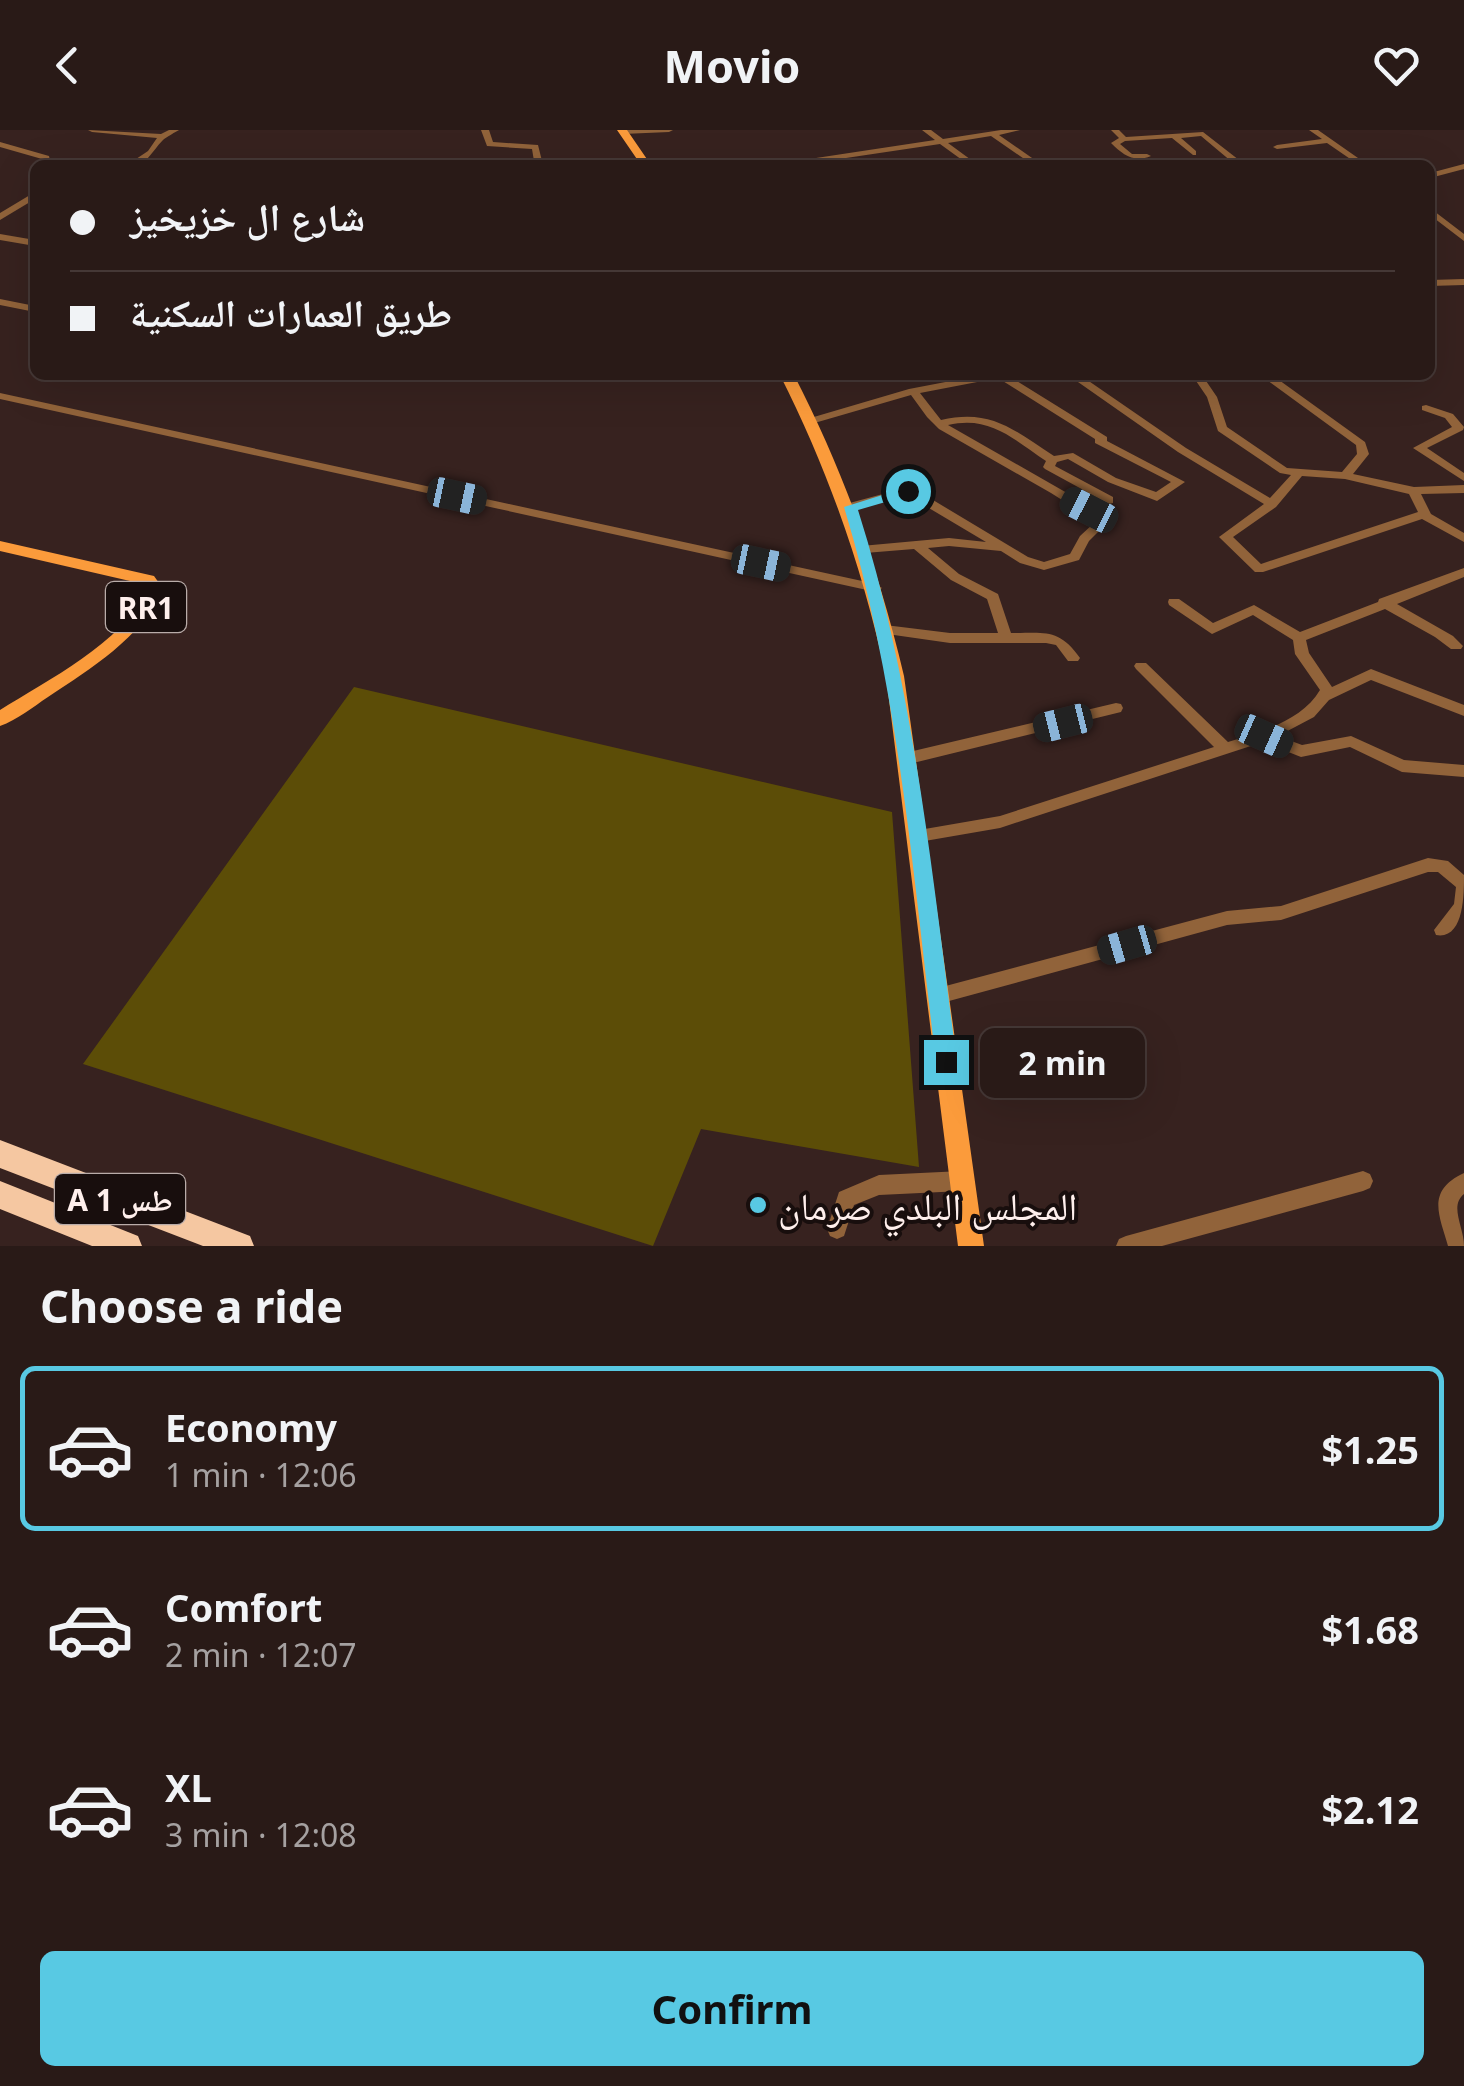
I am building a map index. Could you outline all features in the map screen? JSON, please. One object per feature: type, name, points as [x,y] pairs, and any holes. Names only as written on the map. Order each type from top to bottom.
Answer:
[{"type":"highway","name":"A 1 طس","points":[[0,1154],[240,1246]]},
{"type":"highway","name":"A 1 طس","points":[[0,1196],[128,1246]]},
{"type":"main road","points":[[622,131],[643,160]]},
{"type":"main road","points":[[790,380],[850,507],[885,630],[909,758],[971,1246]]},
{"type":"main road","name":"RR1","points":[[0,546],[148,580],[156,593],[94,656],[0,719]]},
{"type":"street","points":[[92,130],[162,136],[175,130]]},
{"type":"street","points":[[485,130],[490,144],[534,147],[538,160]]},
{"type":"street","points":[[622,131],[669,130]]},
{"type":"street","points":[[926,130],[967,160]]},
{"type":"street","points":[[950,130],[960,140]]},
{"type":"street","points":[[831,160],[1016,130]]},
{"type":"street","points":[[1115,130],[1124,139]]},
{"type":"street","points":[[1312,130],[1356,160]]},
{"type":"street","points":[[994,135],[1031,160]]},
{"type":"street","points":[[1173,135],[1193,153]]},
{"type":"street","points":[[1148,156],[1130,156],[1114,143],[1124,139],[1205,135],[1235,160]]},
{"type":"street","points":[[139,160],[151,153],[162,136]]},
{"type":"street","points":[[1277,147],[1328,141]]},
{"type":"street","points":[[0,144],[47,160]]},
{"type":"street","points":[[1435,175],[1464,166]]},
{"type":"street","points":[[0,217],[30,198]]},
{"type":"street","points":[[1435,215],[1464,238]]},
{"type":"street","points":[[0,237],[30,242]]},
{"type":"street","points":[[1435,284],[1464,282]]},
{"type":"street","points":[[0,302],[30,307]]},
{"type":"street","points":[[811,420],[974,380]]},
{"type":"street","points":[[1009,380],[1063,411],[1103,439],[1099,440],[1179,482],[1157,497],[1112,480],[1069,456],[1047,463],[1109,500]]},
{"type":"street","points":[[1080,380],[1182,450],[1272,504]]},
{"type":"street","points":[[1201,380],[1208,388],[1222,429],[1269,463],[1298,476],[1345,476],[1414,491],[1464,489]]},
{"type":"street","points":[[1272,380],[1361,444],[1363,454],[1345,476]]},
{"type":"street","points":[[850,507],[908,491],[1032,564],[1064,562],[1075,557],[1102,520],[940,424],[913,392]]},
{"type":"street","points":[[0,393],[875,584]]},
{"type":"street","points":[[1426,408],[1449,416],[1459,428],[1419,448],[1464,478]]},
{"type":"street","points":[[940,424],[960,417],[986,418],[1052,460]]},
{"type":"street","points":[[1298,476],[1272,504],[1226,537],[1259,568],[1424,514]]},
{"type":"street","points":[[1414,491],[1424,514],[1464,538]]},
{"type":"street","points":[[865,550],[964,543],[1006,549]]},
{"type":"street","points":[[917,546],[955,577],[993,597],[1006,636]]},
{"type":"street","points":[[1299,638],[1464,572]]},
{"type":"street","points":[[1174,602],[1212,629],[1254,610],[1299,638]]},
{"type":"street","points":[[1384,602],[1414,623],[1439,632],[1456,646]]},
{"type":"street","points":[[885,630],[950,638],[1006,636],[1055,640],[1073,658]]},
{"type":"street","points":[[1299,638],[1298,647],[1324,684],[1326,696]]},
{"type":"street","points":[[1142,666],[1226,749]]},
{"type":"street","points":[[919,836],[1000,822],[1264,736],[1300,720],[1326,696],[1371,674],[1464,711]]},
{"type":"street","points":[[909,758],[1116,708]]},
{"type":"street","points":[[1264,736],[1301,752],[1351,741],[1402,766],[1464,772]]},
{"type":"street","points":[[938,996],[1226,918],[1282,913],[1436,864],[1464,884],[1462,906],[1442,930]]},
{"type":"street","points":[[1126,1246],[1363,1180]]},
{"type":"street","points":[[837,1229],[846,1199],[879,1184],[962,1181]]},
{"type":"street","points":[[1458,1246],[1446,1205],[1451,1192],[1464,1182]]},
{"type":"shaded area","points":[[354,687],[892,812],[919,1167],[701,1129],[653,1246],[83,1064]]},
{"type":"place","name":"المجلس البلدي صرمان","points":[[758,1205]]},
{"type":"route","points":[[908,491],[850,507],[875,586],[900,704],[946,1062]]}]
